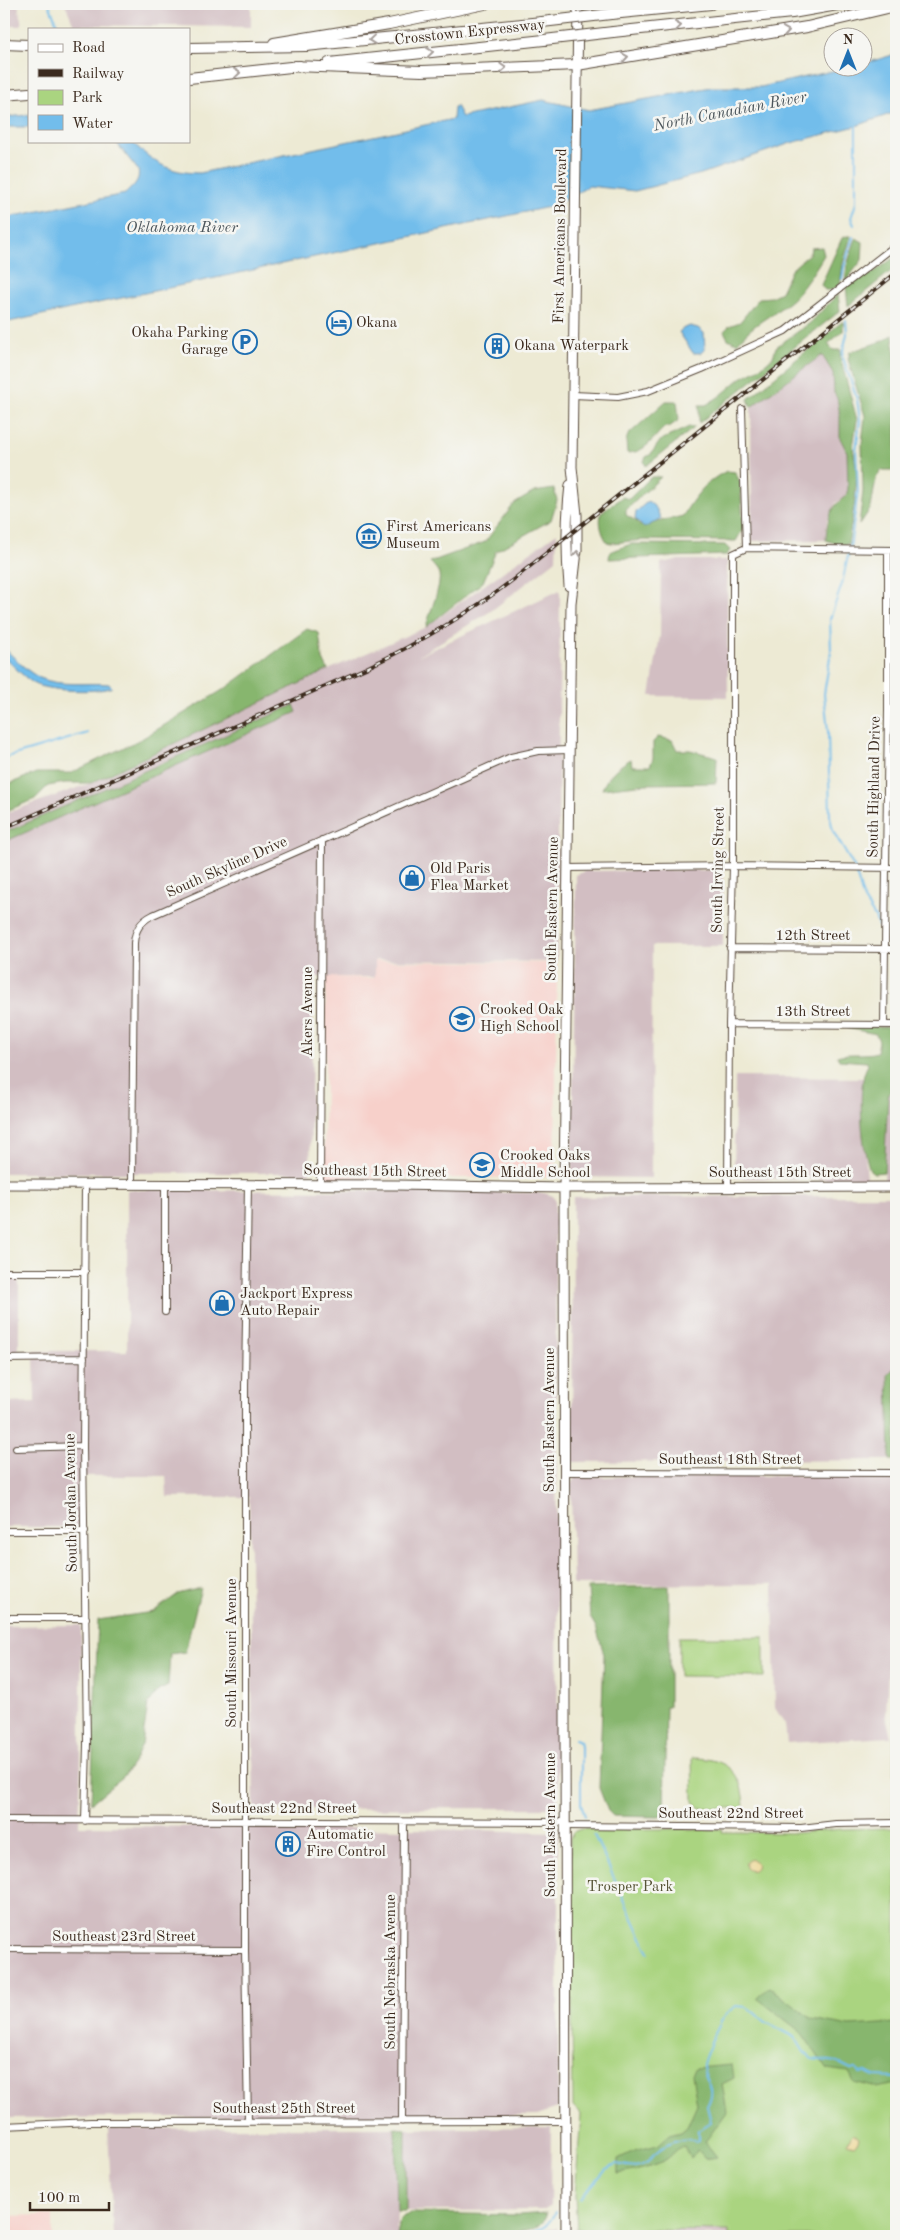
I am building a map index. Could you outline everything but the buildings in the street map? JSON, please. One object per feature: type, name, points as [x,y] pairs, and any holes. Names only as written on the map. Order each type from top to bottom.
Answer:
[{"type":"highway","points":[[239,49],[389,24],[485,4]]},
{"type":"highway","name":"Crosstown Expressway","points":[[190,48],[239,49],[332,44],[711,4]]},
{"type":"highway","name":"Crosstown Expressway","points":[[190,78],[792,13],[843,4]]},
{"type":"highway","points":[[295,66],[422,71],[577,65],[807,27],[896,6]]},
{"type":"highway","points":[[4,44],[28,44]]},
{"type":"highway","points":[[4,95],[28,93]]},
{"type":"main road","name":"First Americans Boulevard","points":[[572,467],[578,4]]},
{"type":"main road","name":"South Eastern Avenue","points":[[566,2236],[564,1188],[571,603],[577,551],[577,515],[572,467]]},
{"type":"main road","name":"Southeast 15th Street","points":[[4,1184],[248,1184],[564,1188],[728,1186],[896,1187]]},
{"type":"street","points":[[573,395],[618,397],[648,391],[702,369],[785,331],[896,245]]},
{"type":"street","points":[[742,409],[746,548],[896,550]]},
{"type":"street","name":"South Irving Street","points":[[728,1186],[730,948],[733,866],[733,554],[746,548]]},
{"type":"street","name":"South Highland Drive","points":[[884,1025],[888,550]]},
{"type":"street","points":[[888,628],[896,629]]},
{"type":"street","points":[[888,709],[896,709]]},
{"type":"street","name":"South Skyline Drive","points":[[132,1184],[134,943],[138,928],[142,922],[153,915],[510,757],[538,751],[569,750]]},
{"type":"street","points":[[887,788],[896,788]]},
{"type":"street","name":"Akers Avenue","points":[[320,1185],[322,840]]},
{"type":"street","points":[[567,868],[733,866],[896,868]]},
{"type":"street","name":"12th Street","points":[[730,948],[896,949]]},
{"type":"street","name":"13th Street","points":[[729,1024],[896,1025]]},
{"type":"street","name":"South Jordan Avenue","points":[[85,1184],[84,1446],[88,1751],[85,1821]]},
{"type":"street","points":[[165,1184],[166,1312]]},
{"type":"street","name":"South Missouri Avenue","points":[[248,1184],[245,1428],[245,1950],[248,2122]]},
{"type":"street","points":[[4,1272],[85,1272]]},
{"type":"street","points":[[4,1359],[84,1358]]},
{"type":"street","points":[[16,1448],[84,1446]]},
{"type":"street","name":"Southeast 18th Street","points":[[564,1472],[896,1473]]},
{"type":"street","points":[[4,1531],[85,1531]]},
{"type":"street","points":[[4,1618],[86,1618]]},
{"type":"street","name":"Southeast 22nd Street","points":[[4,1820],[565,1824],[801,1828],[841,1823],[896,1824]]},
{"type":"street","name":"South Nebraska Avenue","points":[[402,2122],[404,1823]]},
{"type":"street","name":"Southeast 23rd Street","points":[[4,1949],[245,1950]]},
{"type":"street","name":"Southeast 25th Street","points":[[4,2126],[91,2122],[565,2121]]},
{"type":"shaded area","points":[[4,4],[18,4],[22,26],[4,26]]},
{"type":"shaded area","points":[[65,4],[251,4],[251,27],[74,25]]},
{"type":"shaded area","points":[[822,355],[833,373],[834,393],[837,398],[840,415],[840,438],[847,452],[848,489],[846,496],[836,503],[827,521],[826,540],[752,541],[751,407]]},
{"type":"shaded area","points":[[557,533],[556,560],[491,611],[418,656],[560,590],[557,962],[375,960],[375,977],[313,977],[310,1173],[4,1173],[4,814],[94,782],[328,670],[426,627]]},
{"type":"shaded area","points":[[677,560],[727,560],[728,697],[650,696],[660,635],[661,563]]},
{"type":"shaded area","points":[[891,631],[896,631],[896,703],[891,703]]},
{"type":"shaded area","points":[[723,870],[723,946],[652,946],[651,1178],[575,1177],[572,1174],[572,1165],[576,875],[585,871]]},
{"type":"shaded area","points":[[375,961],[557,963],[555,1170],[551,1177],[332,1179],[324,1176],[326,977],[375,978]]},
{"type":"shaded area","points":[[896,1074],[896,1181],[884,1181],[888,1097]]},
{"type":"shaded area","points":[[735,1077],[863,1078],[862,1114],[867,1180],[734,1178]]},
{"type":"shaded area","points":[[127,1190],[544,1193],[553,1196],[555,1200],[558,1808],[254,1809],[249,1497],[167,1497],[166,1476],[79,1476],[79,1527],[4,1527],[4,1403],[35,1402],[34,1355],[4,1355],[4,1275],[19,1275],[19,1351],[127,1351]]},
{"type":"shaded area","points":[[896,1196],[896,1366],[888,1374],[890,1460],[572,1462],[573,1197]]},
{"type":"shaded area","points":[[896,1475],[896,1584],[892,1584],[886,1716],[891,1737],[787,1743],[785,1724],[775,1708],[773,1584],[573,1585],[571,1484],[575,1477]]},
{"type":"shaded area","points":[[81,1625],[79,1826],[360,1828],[558,1832],[558,2108],[537,2115],[4,2118],[4,1626]]},
{"type":"shaded area","points":[[551,2127],[550,2206],[545,2210],[406,2211],[406,2129]]},
{"type":"shaded area","points":[[395,2128],[397,2236],[113,2236],[108,2129]]},
{"type":"shaded area","points":[[53,2215],[53,2236],[4,2236],[4,2216]]},
{"type":"shaded area","points":[[550,2228],[557,2228],[557,2236],[533,2236]]},
{"type":"shaded area","points":[[577,2229],[729,2231],[729,2236],[577,2236]]},
{"type":"green space","points":[[851,236],[843,263],[840,285],[832,290],[825,290],[821,285],[842,238]]},
{"type":"green space","points":[[856,238],[863,242],[862,260],[845,282],[847,265]]},
{"type":"green space","points":[[822,247],[824,255],[808,280],[793,298],[756,325],[737,343],[728,339],[724,331],[729,326],[740,322],[759,298],[771,297],[781,292],[791,270],[810,253],[811,248]]},
{"type":"green space","points":[[896,256],[896,267],[848,306],[846,287],[862,275],[870,275]]},
{"type":"green space","points":[[838,294],[840,311],[699,423],[699,405],[706,405],[741,378],[760,368],[773,357],[776,347],[810,323]]},
{"type":"green space","points":[[843,321],[843,331],[828,344],[833,350],[841,350],[840,357],[857,420],[853,447],[857,473],[848,544],[837,544],[826,540],[826,533],[830,515],[836,505],[846,496],[848,489],[847,452],[840,438],[840,415],[837,398],[834,393],[833,373],[822,355],[751,407],[748,399]]},
{"type":"green space","points":[[893,335],[896,363],[896,470],[882,470],[876,478],[871,508],[859,525],[863,491],[862,443],[865,416],[848,359],[850,352],[882,341]]},
{"type":"green space","points":[[666,401],[677,401],[679,420],[669,427],[665,427],[644,448],[627,453],[626,441],[628,435]]},
{"type":"green space","points":[[689,427],[695,427],[646,466],[644,461],[646,457],[650,455],[661,440]]},
{"type":"green space","points":[[727,471],[735,472],[740,482],[743,529],[736,541],[644,540],[611,543],[607,542],[603,535],[600,521],[601,513],[622,497],[629,499],[651,477],[661,477],[626,510],[626,515],[640,526],[683,516],[691,502],[702,490],[720,474]]},
{"type":"green space","points":[[554,489],[557,500],[551,520],[496,551],[483,582],[426,627],[439,579],[438,571],[430,562],[485,542],[514,504],[534,492]]},
{"type":"green space","points":[[631,544],[725,545],[730,550],[727,555],[609,559],[610,552]]},
{"type":"green space","points":[[307,629],[319,633],[322,657],[328,670],[91,783],[65,783],[48,786],[35,799],[4,812],[4,786],[36,773],[71,773],[143,738],[226,688]]},
{"type":"green space","points":[[294,705],[297,712],[4,842],[4,833]]},
{"type":"green space","points":[[658,737],[672,740],[677,750],[690,750],[717,757],[716,783],[646,784],[602,789],[614,771],[631,759],[632,766],[650,766],[653,758],[653,742]]},
{"type":"green space","points":[[895,1027],[896,1074],[888,1097],[884,1172],[874,1173],[870,1170],[865,1148],[861,1100],[867,1062],[839,1060],[837,1056],[877,1052],[879,1041],[876,1034],[847,1028]]},
{"type":"green space","points":[[896,1366],[896,1460],[890,1460],[888,1374]]},
{"type":"green space","points":[[669,1586],[669,1707],[666,1707],[664,1814],[659,1817],[613,1816],[608,1811],[599,1788],[604,1654],[596,1627],[590,1617],[588,1588]]},
{"type":"green space","points":[[201,1588],[185,1652],[170,1654],[168,1686],[158,1691],[148,1704],[142,1745],[135,1760],[124,1776],[91,1803],[98,1620],[153,1612],[178,1594]]},
{"type":"green space","points":[[896,1604],[896,1820],[893,1818]]},
{"type":"green space","points":[[679,1637],[764,1637],[764,1677],[679,1676]]},
{"type":"green space","points":[[692,1758],[715,1761],[731,1770],[741,1785],[744,1808],[701,1808],[693,1802]]},
{"type":"green space","name":"Trosper Park","points":[[896,1828],[896,2236],[729,2236],[729,2231],[577,2229],[575,2196],[581,2114],[573,2106],[570,1838],[573,1832],[581,1829],[723,1829],[722,1832],[797,1833],[842,1829]]},
{"type":"green space","points":[[769,1987],[812,2019],[850,2026],[896,2023],[896,2084],[877,2088],[854,2082],[849,2072],[827,2069],[801,2032],[757,1998]]},
{"type":"green space","points":[[732,2065],[734,2078],[722,2084],[727,2112],[705,2142],[717,2157],[705,2159],[697,2150],[690,2158],[684,2146],[657,2164],[644,2169],[618,2174],[618,2159],[634,2151],[658,2145],[669,2135],[681,2132],[687,2127],[697,2105],[692,2074],[696,2068]]},
{"type":"green space","points":[[395,2128],[406,2129],[406,2211],[397,2211]]},
{"type":"green space","points":[[411,2213],[519,2215],[547,2213],[535,2228],[506,2236],[397,2236],[400,2218]]},
{"type":"sand","points":[[751,1859],[757,1865],[751,1871],[745,1865]]},
{"type":"sand","points":[[853,2133],[859,2138],[858,2142],[854,2145],[847,2143]]},
{"type":"water","name":"Oklahoma River","points":[[896,54],[896,112],[856,126],[791,143],[701,174],[635,191],[589,186],[554,206],[4,323],[4,218],[125,194],[137,181],[139,174],[138,170],[116,142],[132,142],[154,160],[170,168],[200,173],[453,119],[454,107],[456,106],[462,117],[543,100],[589,110],[711,87],[761,87],[822,73],[822,78],[872,78],[872,61]]},
{"type":"water","points":[[28,115],[28,127],[4,127],[4,117]]},
{"type":"water","points":[[690,326],[698,328],[704,333],[705,349],[701,353],[693,353],[679,332]]},
{"type":"water","points":[[648,501],[656,508],[661,519],[644,528],[635,519],[636,512]]},
{"type":"water","points":[[4,648],[25,668],[48,681],[109,684],[112,687],[97,690],[75,690],[53,689],[37,685],[24,676],[4,657]]},
{"type":"waterway","points":[[49,4],[58,26]]},
{"type":"waterway","points":[[854,225],[851,218],[856,203],[856,124]]},
{"type":"waterway","points":[[842,279],[853,237]]},
{"type":"waterway","points":[[846,320],[847,334],[842,355],[857,399],[860,420],[856,450],[858,491],[850,547]]},
{"type":"waterway","points":[[849,551],[842,584],[830,619],[831,651],[824,694],[828,731],[830,816],[833,831],[854,867],[864,900],[875,917],[878,926]]},
{"type":"waterway","points":[[4,758],[88,733]]},
{"type":"waterway","points":[[575,1739],[580,1741],[581,1746],[581,1805],[585,1816]]},
{"type":"waterway","points":[[594,1835],[649,1953]]},
{"type":"waterway","points":[[580,2199],[606,2169],[616,2164],[642,2165],[669,2144],[687,2139],[697,2142],[699,2140],[699,2130],[711,2122],[707,2106],[711,2089],[704,2072],[703,2063],[722,2019],[736,2006],[747,2007],[766,2022],[795,2037],[804,2052],[812,2059],[837,2062],[851,2069],[856,2069],[860,2073],[866,2072],[874,2076],[896,2077]]},
{"type":"waterway","points":[[524,2236],[544,2227],[556,2212]]},
{"type":"railway","points":[[4,828],[366,668],[424,638],[461,616],[514,579],[896,273]]},
{"type":"place","name":"Okana","points":[[339,323]]},
{"type":"place","name":"Okaha Parking Garage","points":[[245,342]]},
{"type":"place","name":"Okana Waterpark","points":[[497,346]]},
{"type":"place","name":"First Americans Museum","points":[[369,536]]},
{"type":"place","name":"Old Paris Flea Market","points":[[412,878]]},
{"type":"place","name":"Crooked Oak High School","points":[[462,1019]]},
{"type":"place","name":"Crooked Oaks Middle School","points":[[482,1165]]},
{"type":"place","name":"Jackport Express Auto Repair","points":[[222,1303]]},
{"type":"place","name":"Automatic Fire Control","points":[[288,1844]]},
{"type":"water label","name":"North Canadian River","points":[[730,112]]}]
